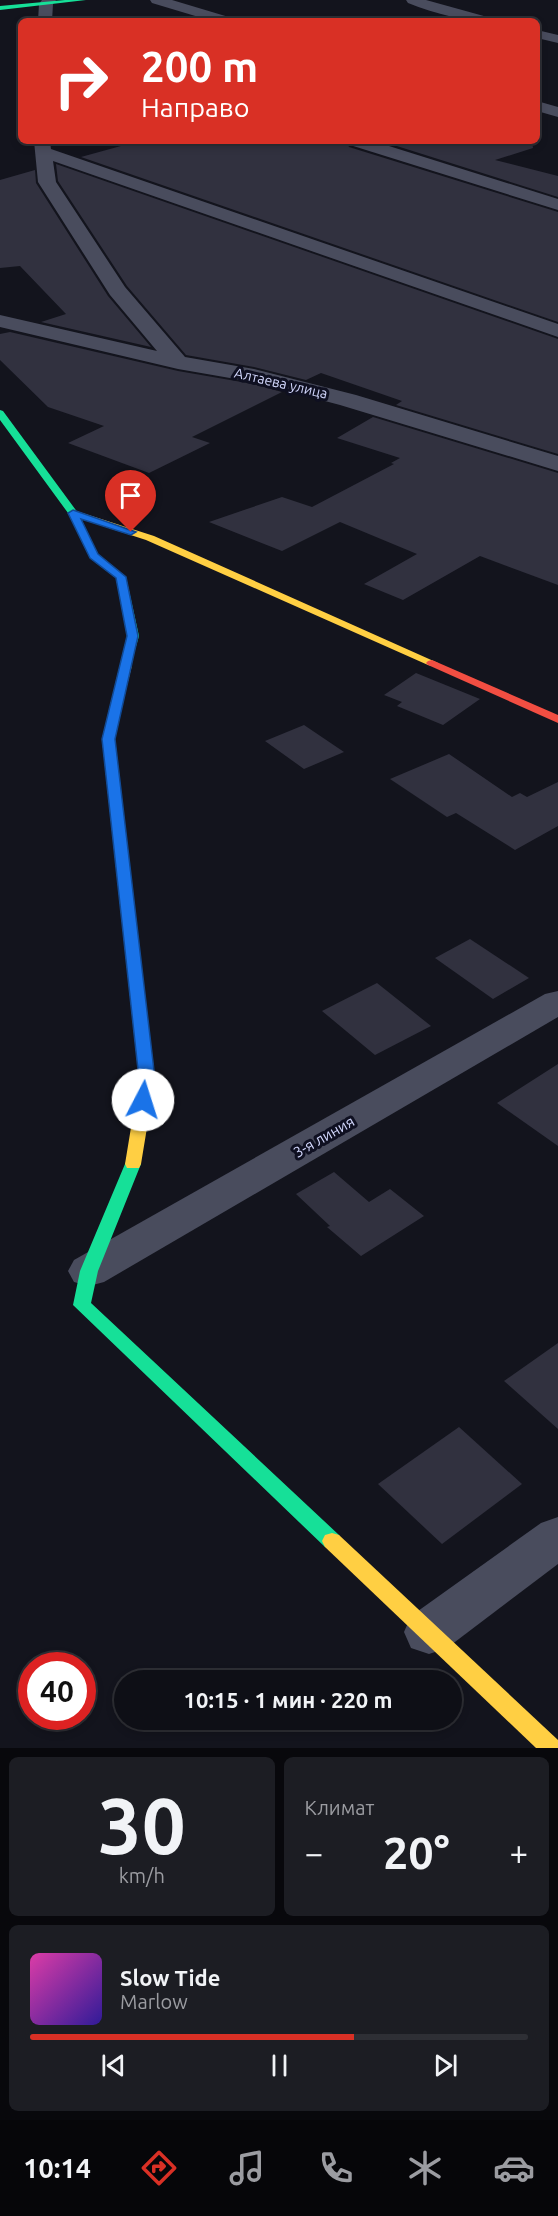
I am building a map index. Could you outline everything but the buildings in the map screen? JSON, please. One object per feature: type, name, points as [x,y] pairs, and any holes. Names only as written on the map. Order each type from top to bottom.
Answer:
[{"type":"street","points":[[0,9],[47,2],[83,0]]},
{"type":"street","points":[[157,0],[217,18]]},
{"type":"street","points":[[413,0],[436,9],[474,18]]},
{"type":"street","points":[[45,18],[47,2]]},
{"type":"street","points":[[540,35],[558,39]]},
{"type":"street","points":[[540,107],[558,112]]},
{"type":"street","points":[[366,144],[558,204]]},
{"type":"street","points":[[178,362],[111,282],[47,182],[42,146],[558,331]]},
{"type":"street","name":"Алтаева улица","points":[[0,321],[178,362],[254,376],[380,408],[558,464]]},
{"type":"street","points":[[0,413],[8,433],[73,513],[94,556],[121,577],[132,636],[108,739],[147,1079],[133,1163],[89,1271],[82,1305],[551,1748]]},
{"type":"street","points":[[73,513],[150,538],[558,719]]},
{"type":"street","name":"3-я линия","points":[[89,1271],[558,1002]]},
{"type":"street","points":[[429,1632],[558,1537]]},
{"type":"traffic: fast","points":[[0,8],[83,0]]},
{"type":"traffic: fast","points":[[0,413],[73,513],[94,556],[121,577],[133,636],[126,665]]},
{"type":"traffic: fast","points":[[133,1164],[89,1271],[82,1305],[332,1541]]},
{"type":"traffic: slow","points":[[73,513],[150,538],[432,663]]},
{"type":"traffic: slow","points":[[126,665],[108,739],[147,1079],[133,1164]]},
{"type":"traffic: slow","points":[[332,1541],[551,1748]]},
{"type":"traffic: jam","points":[[432,663],[558,719]]},
{"type":"route","points":[[131,532],[73,513],[94,556],[121,577],[132,636],[108,739],[147,1079],[143,1100]]}]
